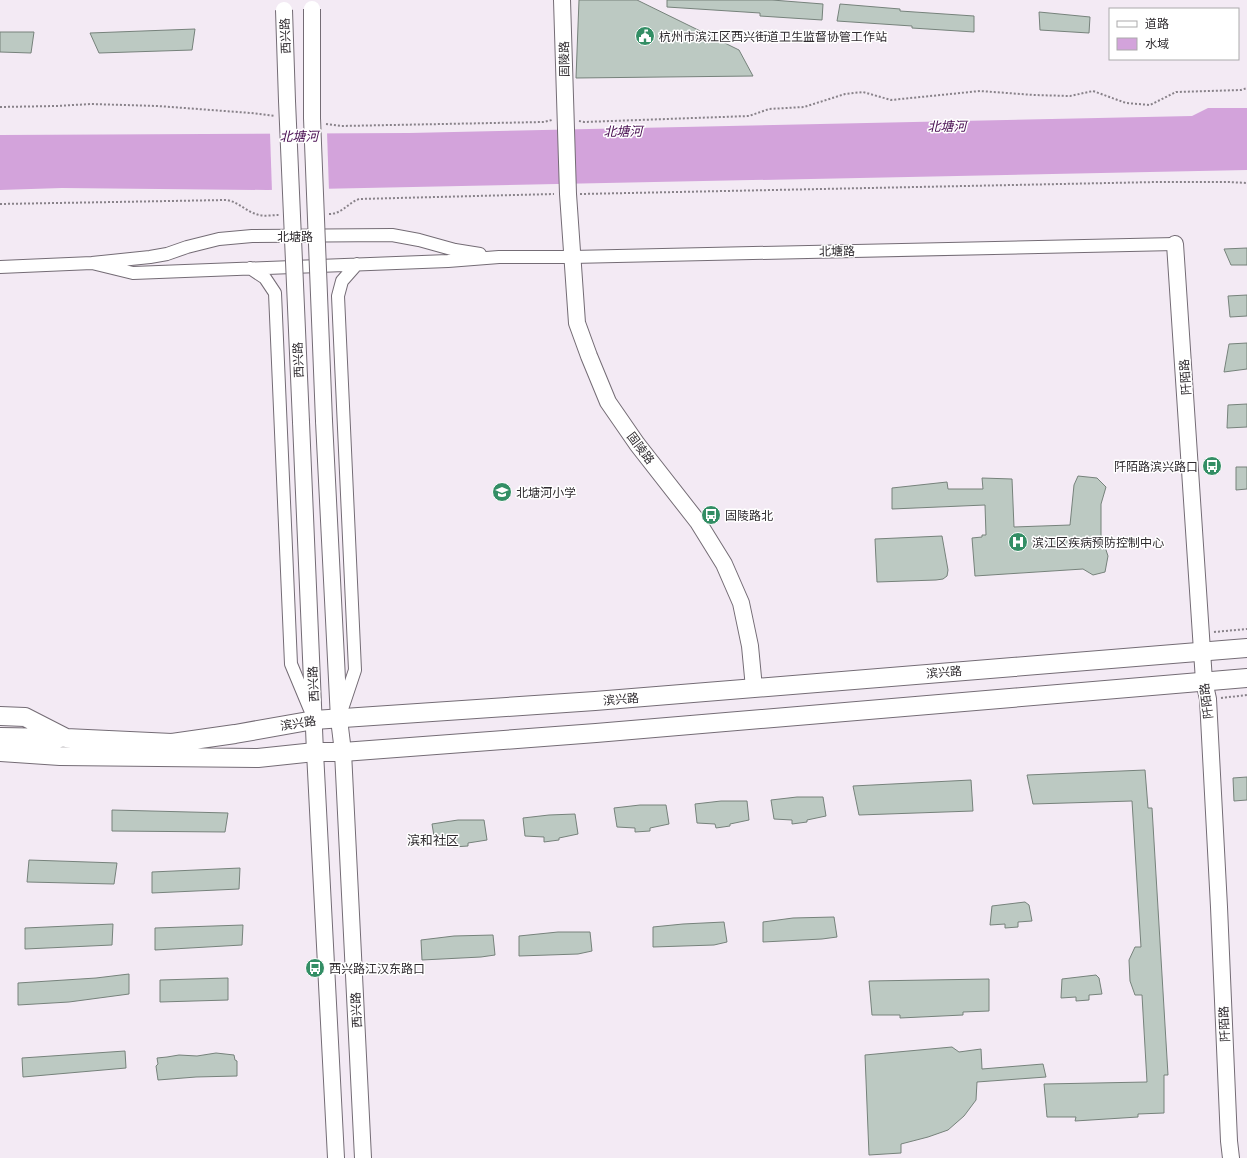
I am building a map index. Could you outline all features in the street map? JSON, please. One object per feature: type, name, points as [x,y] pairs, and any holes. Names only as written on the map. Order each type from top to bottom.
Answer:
[{"type":"main road","name":"固陵路","points":[[562,0],[568,194],[577,323],[608,402],[637,444],[698,522],[724,564],[741,603],[750,646],[754,688]]},
{"type":"main road","name":"西兴路","points":[[284,5],[287,108],[315,752],[336,1158]]},
{"type":"main road","name":"西兴路","points":[[312,5],[312,118],[324,421],[338,719],[343,752],[363,1158]]},
{"type":"main road","name":"阡陌路","points":[[1176,244],[1204,681],[1208,699],[1231,1158]]},
{"type":"main road","name":"滨兴路","points":[[0,716],[25,717],[66,738],[172,743],[314,720],[595,701],[1247,648]]},
{"type":"main road","points":[[0,752],[60,756],[258,758],[315,752],[343,752],[596,733],[1247,678]]},
{"type":"main road","points":[[0,737],[66,738]]},
{"type":"street","name":"北塘路","points":[[0,267],[92,263],[150,257],[168,254],[187,247],[219,239],[252,236],[392,235],[419,240],[455,250],[499,257]]},
{"type":"street","name":"北塘路","points":[[92,263],[133,273],[448,261],[499,257],[572,258],[1176,244]]},
{"type":"street","name":"西兴路","points":[[338,719],[355,670],[338,296],[342,281],[357,264]]},
{"type":"street","name":"西兴路","points":[[250,268],[265,278],[275,294],[291,664],[314,720]]},
{"type":"path","points":[[326,124],[341,126],[544,122],[565,118],[584,122],[749,116],[769,109],[804,107],[845,94],[863,92],[891,100],[980,91],[1070,96],[1093,91],[1126,104],[1150,105],[1176,92],[1241,90],[1247,88]]},
{"type":"path","points":[[0,106],[56,106],[91,104],[158,106],[251,113],[281,117]]},
{"type":"path","points":[[568,194],[1149,182],[1247,183]]},
{"type":"path","points":[[1201,634],[1247,630]]},
{"type":"path","points":[[1208,699],[1247,695]]},
{"type":"water","name":"北塘河","points":[[1208,108],[1247,108],[1247,170],[267,190],[62,188],[0,190],[0,135],[409,133],[1192,116]]},
{"type":"pier","points":[[327,132],[329,191],[272,192],[270,133]]},
{"type":"building","name":"杭州市滨江区西兴街道卫生监督协管工作站","points":[[579,0],[637,0],[739,50],[753,76],[576,78]]},
{"type":"building","points":[[667,0],[772,0],[823,4],[822,20],[760,16],[760,13],[667,7]]},
{"type":"building","points":[[840,4],[900,9],[900,11],[974,16],[974,32],[837,21]]},
{"type":"building","points":[[1039,12],[1090,17],[1089,33],[1040,30]]},
{"type":"building","points":[[195,29],[192,50],[99,53],[90,33]]},
{"type":"building","points":[[0,32],[34,32],[31,53],[0,52]]},
{"type":"building","points":[[1247,248],[1247,265],[1231,265],[1224,249]]},
{"type":"building","points":[[1247,295],[1247,316],[1230,317],[1228,296]]},
{"type":"building","points":[[1247,343],[1247,369],[1224,372],[1229,344]]},
{"type":"building","points":[[1247,404],[1247,427],[1227,428],[1228,405]]},
{"type":"building","points":[[1236,467],[1247,467],[1247,489],[1236,490]]},
{"type":"building","points":[[1078,476],[1097,478],[1106,487],[1101,504],[1101,535],[1108,556],[1105,572],[1093,575],[1083,569],[975,576],[972,538],[986,535],[985,505],[892,509],[892,488],[947,482],[948,489],[983,489],[982,478],[1012,479],[1014,527],[1070,525],[1074,485]]},
{"type":"building","points":[[942,536],[948,570],[947,576],[943,579],[877,582],[875,539]]},
{"type":"building","points":[[1145,770],[1148,808],[1152,808],[1168,1075],[1164,1075],[1164,1113],[1138,1114],[1138,1117],[1075,1121],[1076,1117],[1047,1117],[1044,1084],[1147,1082],[1142,995],[1135,995],[1130,981],[1129,960],[1135,947],[1141,947],[1132,801],[1033,804],[1027,775]]},
{"type":"building","points":[[1247,777],[1247,800],[1234,801],[1233,778]]},
{"type":"building","points":[[971,780],[973,811],[859,815],[853,786]]},
{"type":"building","points":[[797,797],[823,797],[826,816],[807,820],[807,822],[792,824],[792,820],[774,819],[771,800]]},
{"type":"building","points":[[721,801],[747,801],[749,820],[730,824],[730,826],[716,828],[715,824],[697,823],[695,804]]},
{"type":"building","points":[[640,805],[666,805],[669,824],[650,828],[650,831],[635,832],[635,828],[617,827],[614,808]]},
{"type":"building","points":[[112,810],[228,813],[225,832],[112,831]]},
{"type":"building","points":[[575,814],[578,834],[559,838],[559,840],[544,842],[544,837],[525,836],[523,818]]},
{"type":"building","points":[[458,820],[484,820],[487,840],[468,843],[468,846],[453,847],[453,843],[435,842],[432,824]]},
{"type":"building","points":[[29,860],[117,863],[114,884],[27,882]]},
{"type":"building","points":[[240,868],[239,889],[152,893],[152,872]]},
{"type":"building","points":[[1025,902],[1029,905],[1032,921],[1018,922],[1018,927],[1005,928],[1005,924],[990,925],[992,906]]},
{"type":"building","points":[[834,917],[837,937],[763,942],[763,922],[793,918]]},
{"type":"building","points":[[724,922],[727,942],[714,945],[653,947],[653,927]]},
{"type":"building","points":[[113,924],[112,945],[25,949],[25,928]]},
{"type":"building","points":[[243,925],[242,945],[155,950],[155,928]]},
{"type":"building","points":[[558,932],[590,932],[592,951],[578,954],[519,956],[519,936]]},
{"type":"building","points":[[493,935],[495,955],[422,960],[421,940],[454,936]]},
{"type":"building","points":[[129,974],[129,994],[69,1002],[18,1005],[18,983],[96,978]]},
{"type":"building","points":[[1096,975],[1099,978],[1102,994],[1089,995],[1089,1000],[1076,1001],[1076,997],[1061,998],[1062,979]]},
{"type":"building","points":[[228,978],[228,1000],[160,1002],[160,980]]},
{"type":"building","points":[[989,979],[989,1011],[963,1012],[963,1015],[900,1018],[900,1015],[872,1015],[869,981]]},
{"type":"building","points":[[952,1047],[959,1052],[981,1049],[982,1069],[1043,1064],[1046,1077],[977,1082],[976,1100],[964,1116],[948,1130],[901,1144],[901,1153],[869,1155],[865,1055]]},
{"type":"building","points":[[125,1051],[126,1068],[23,1077],[22,1058]]},
{"type":"building","points":[[216,1053],[234,1055],[235,1060],[237,1061],[237,1076],[158,1080],[156,1066],[158,1064],[157,1058],[179,1055],[197,1056]]},
{"type":"place","name":"杭州市滨江区西兴街道卫生监督协管工作站","points":[[645,36]]},
{"type":"place","name":"阡陌路滨兴路口","points":[[1212,466]]},
{"type":"place","name":"北塘河小学","points":[[502,492]]},
{"type":"place","name":"固陵路北","points":[[711,515]]},
{"type":"place","name":"滨江区疾病预防控制中心","points":[[1018,542]]},
{"type":"place","name":"西兴路江汉东路口","points":[[315,968]]},
{"type":"district","name":"滨和社区","points":[[433,840]]}]
